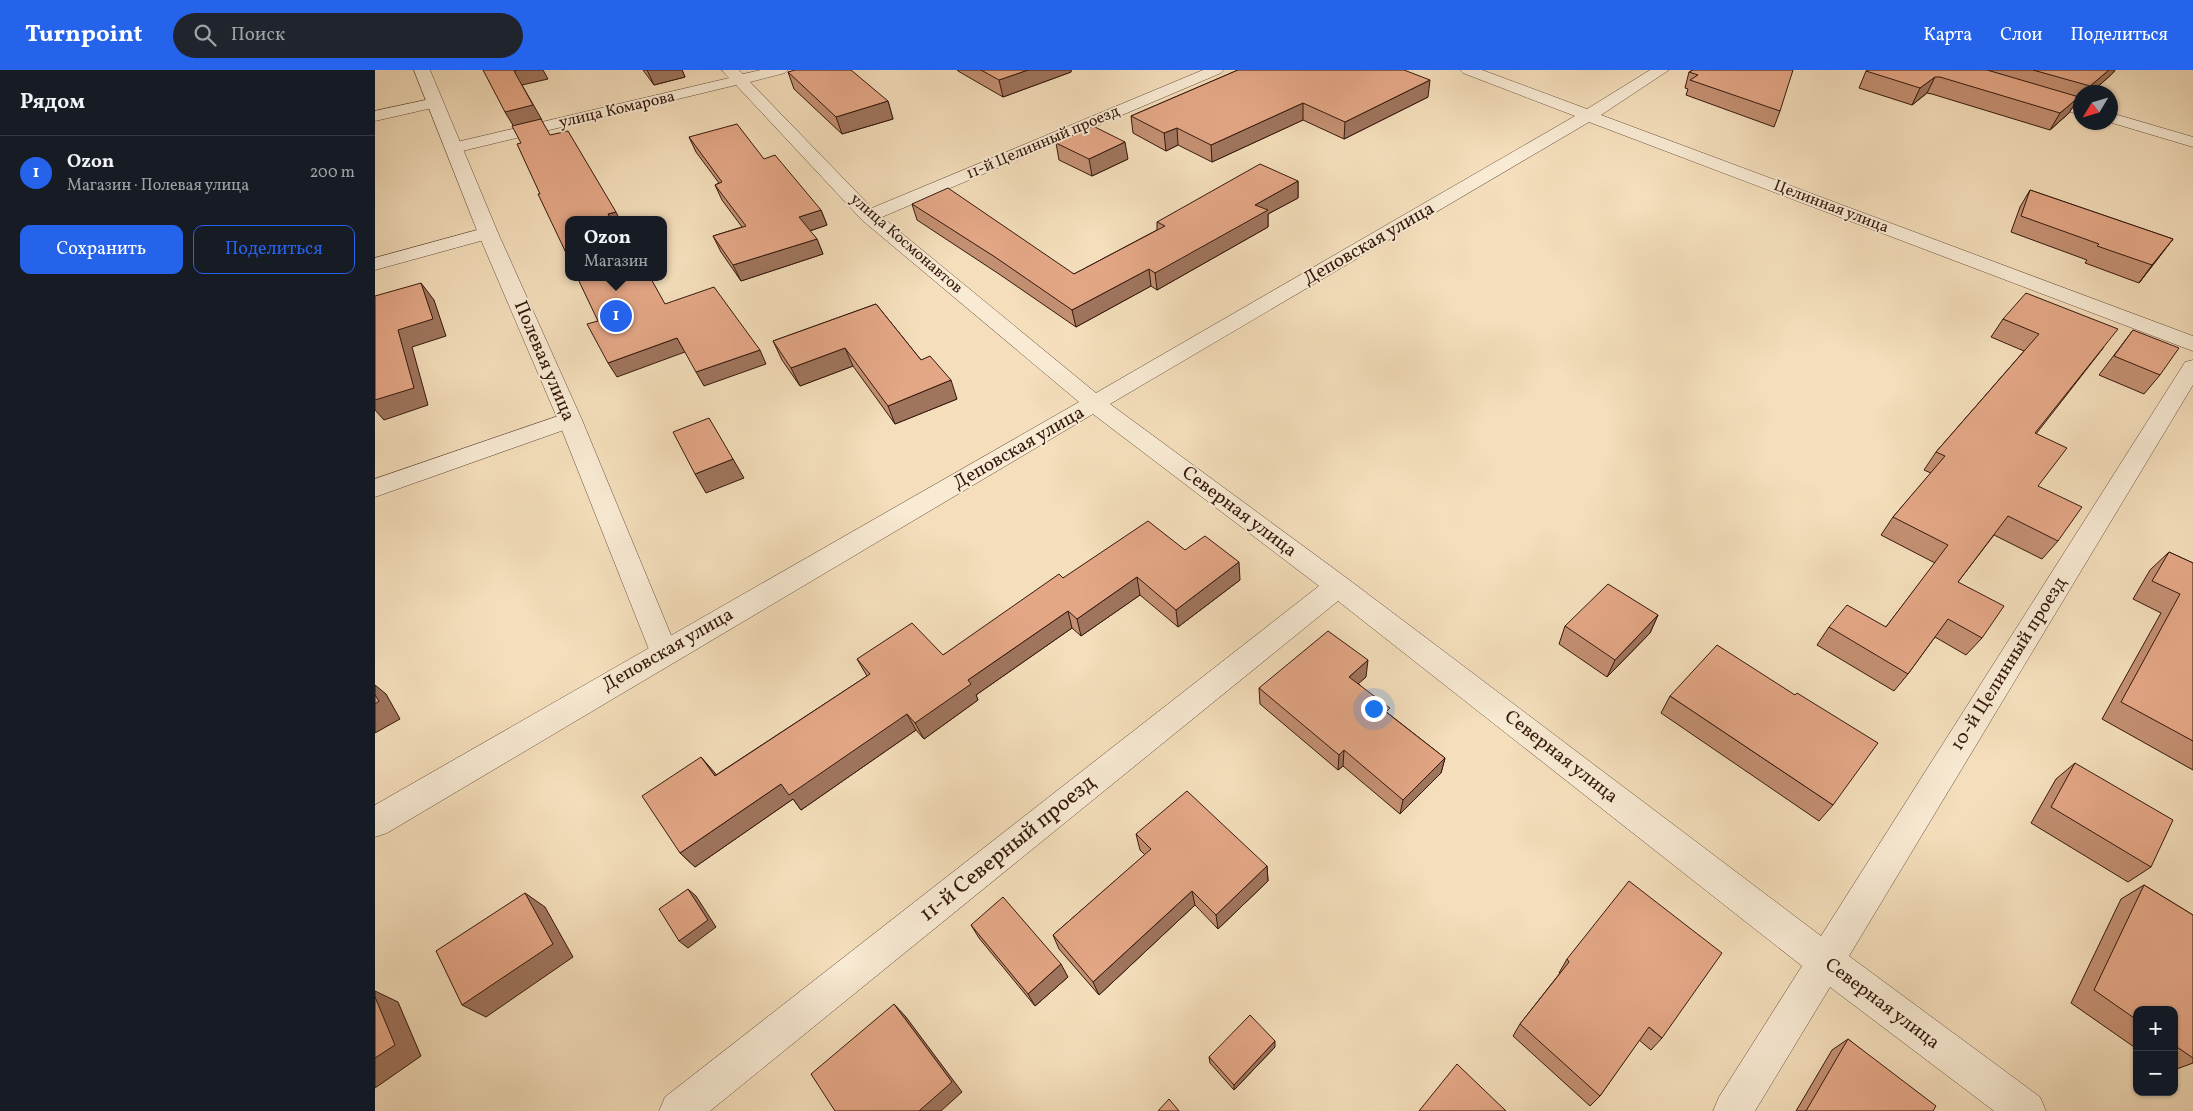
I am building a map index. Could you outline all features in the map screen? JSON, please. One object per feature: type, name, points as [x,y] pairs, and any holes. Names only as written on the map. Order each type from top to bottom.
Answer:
[{"type":"street","name":"Полевая улица","points":[[421,70],[488,233],[570,420],[665,652]]},
{"type":"street","name":"улица Комарова","points":[[454,148],[735,76],[780,70]]},
{"type":"street","name":"11-й Целинный проезд","points":[[869,216],[1216,70]]},
{"type":"street","name":"Целинная улица","points":[[1469,70],[2193,344]]},
{"type":"street","name":"Деповская улица","points":[[375,822],[1095,404],[1589,115],[1661,70]]},
{"type":"street","name":"улица Космонавтов","points":[[735,76],[869,216],[1095,404]]},
{"type":"street","points":[[2017,91],[2073,108]]},
{"type":"street","points":[[375,116],[435,103]]},
{"type":"street","points":[[2118,120],[2193,142]]},
{"type":"street","points":[[375,264],[488,233]]},
{"type":"street","name":"10-й Целинный проезд","points":[[1733,1111],[2193,367]]},
{"type":"street","name":"Северная улица","points":[[1095,404],[1338,586],[1825,961],[2026,1111]]},
{"type":"street","points":[[375,488],[570,420]]},
{"type":"street","name":"11-й Северный проезд","points":[[679,1111],[1338,586]]},
{"type":"building","points":[[483,70],[517,70],[514,71],[533,105],[505,112]]},
{"type":"building","points":[[795,70],[851,70],[888,101],[836,117],[788,72]]},
{"type":"building","points":[[981,70],[1028,70],[999,80]]},
{"type":"building","points":[[1238,70],[1404,70],[1430,80],[1345,122],[1303,103],[1211,145],[1177,128],[1164,133],[1131,116]]},
{"type":"building","points":[[1693,70],[1793,70],[1780,111],[1690,80],[1698,75],[1689,72]]},
{"type":"building","points":[[1987,70],[2073,95],[2073,102],[2060,113],[1940,77],[1935,77],[1920,88],[1866,71]]},
{"type":"building","points":[[2033,70],[2109,70],[2091,85]]},
{"type":"building","points":[[541,119],[550,135],[568,131],[616,212],[608,214],[609,216],[565,216],[565,251],[538,194],[540,194],[517,144],[521,143],[512,126]]},
{"type":"building","points":[[737,124],[764,159],[775,155],[821,210],[799,217],[817,239],[733,265],[713,236],[746,226],[715,185],[722,182],[689,137]]},
{"type":"building","points":[[1093,126],[1125,142],[1089,159],[1056,143]]},
{"type":"building","points":[[1260,164],[1298,181],[1255,205],[1268,210],[1155,273],[1149,269],[1072,310],[995,257],[912,204],[948,188],[1074,274],[1165,226],[1157,222]]},
{"type":"building","points":[[2030,190],[2173,239],[2152,265],[2021,216]]},
{"type":"building","points":[[579,281],[652,281],[665,304],[714,287],[760,350],[696,372],[677,338],[608,363],[587,324],[598,321]]},
{"type":"building","points":[[421,283],[433,319],[398,330],[414,388],[375,400],[375,296]]},
{"type":"building","points":[[2026,293],[2118,329],[2035,433],[2067,448],[2038,486],[2082,507],[2058,541],[2008,516],[1958,582],[2004,606],[1982,638],[1948,619],[1908,674],[1829,627],[1847,605],[1886,627],[1948,545],[1893,517],[1945,456],[1936,452],[2039,334],[2003,319]]},
{"type":"building","points":[[876,304],[921,360],[930,356],[951,380],[888,406],[845,348],[791,368],[773,341]]},
{"type":"building","points":[[2133,330],[2179,348],[2160,375],[2114,356]]},
{"type":"building","points":[[709,418],[733,459],[695,474],[673,432]]},
{"type":"building","points":[[1148,521],[1185,550],[1205,536],[1239,562],[1176,610],[1137,577],[1077,619],[1068,611],[968,680],[971,684],[915,723],[907,714],[789,795],[781,784],[680,853],[642,796],[701,757],[715,776],[870,674],[857,659],[912,623],[943,655],[1059,574],[1063,578]]},
{"type":"building","points":[[2169,552],[2193,563],[2193,741],[2121,702],[2180,594],[2152,581]]},
{"type":"building","points":[[1608,584],[1658,615],[1615,660],[1565,626]]},
{"type":"building","points":[[1328,631],[1368,660],[1349,677],[1390,708],[1386,712],[1445,758],[1403,800],[1344,750],[1339,755],[1259,688]]},
{"type":"building","points":[[1717,645],[1795,695],[1797,693],[1878,743],[1833,805],[1670,696]]},
{"type":"building","points":[[375,695],[379,701],[375,704]]},
{"type":"building","points":[[2075,763],[2173,820],[2151,867],[2051,807]]},
{"type":"building","points":[[1187,791],[1267,866],[1216,915],[1192,891],[1093,982],[1053,935],[1151,849],[1136,834]]},
{"type":"building","points":[[1629,881],[1722,953],[1662,1038],[1649,1027],[1600,1096],[1520,1024],[1569,962],[1567,959]]},
{"type":"building","points":[[2144,885],[2193,915],[2193,1058],[2178,1048],[2178,1006],[2133,1006],[2133,1017],[2094,990]]},
{"type":"building","points":[[688,889],[708,920],[679,941],[659,909]]},
{"type":"building","points":[[525,893],[553,944],[462,1005],[436,951]]},
{"type":"building","points":[[1003,897],[1061,964],[1028,994],[971,925]]},
{"type":"building","points":[[375,997],[395,1045],[375,1058]]},
{"type":"building","points":[[894,1004],[952,1082],[919,1111],[835,1111],[811,1074]]},
{"type":"building","points":[[1250,1015],[1275,1041],[1234,1085],[1209,1057]]},
{"type":"building","points":[[1848,1039],[1936,1106],[1933,1111],[1806,1111]]},
{"type":"building","points":[[1457,1064],[1506,1111],[1419,1111]]},
{"type":"building","points":[[1169,1099],[1179,1111],[1158,1111]]},
{"type":"place","name":"Ozon","points":[[616,316]]}]
